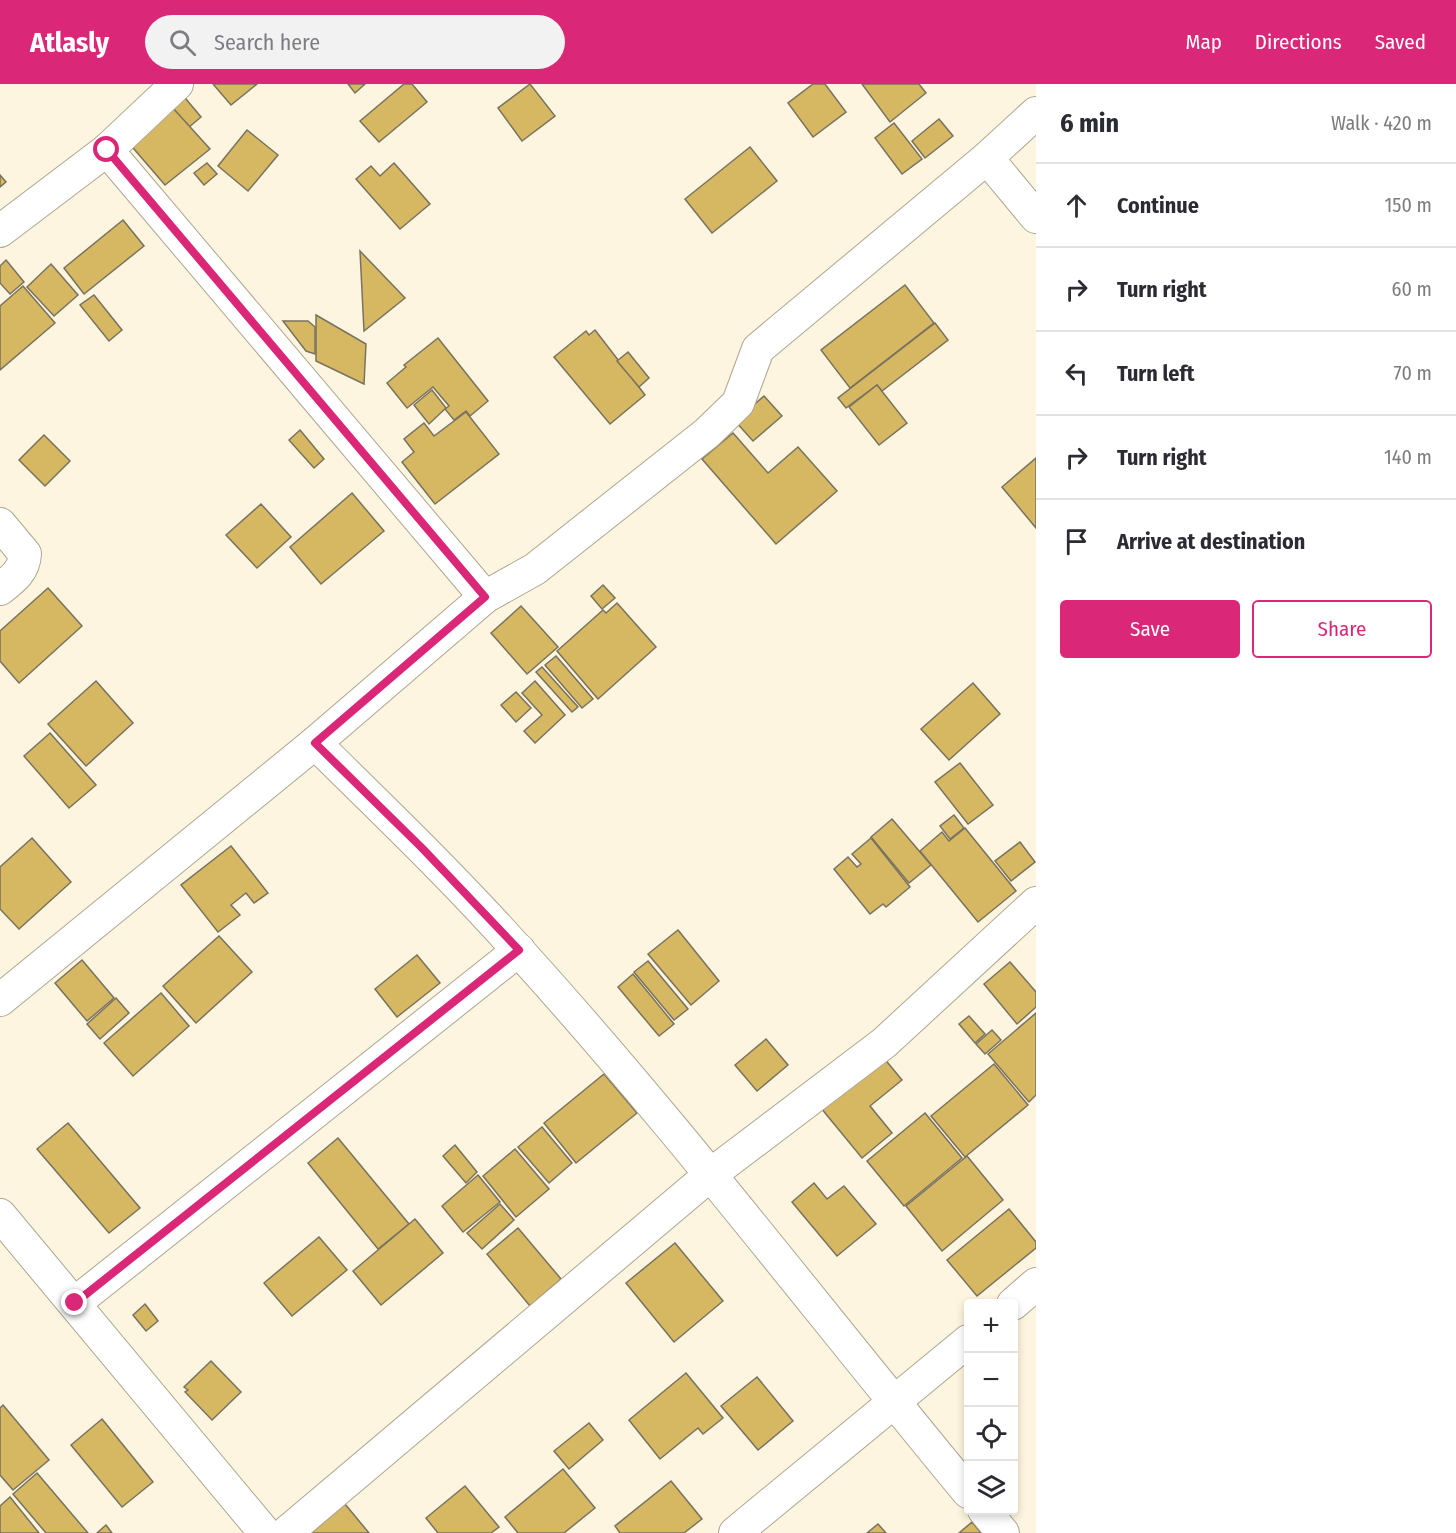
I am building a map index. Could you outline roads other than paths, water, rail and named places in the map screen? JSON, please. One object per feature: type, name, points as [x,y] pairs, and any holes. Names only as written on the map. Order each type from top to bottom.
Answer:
[{"type":"street","points":[[0,231],[107,150],[177,84]]},
{"type":"street","points":[[0,1000],[315,743],[485,597],[535,569],[707,433],[738,403],[758,349],[987,158],[1036,113]]},
{"type":"street","points":[[107,150],[485,597]]},
{"type":"street","points":[[987,158],[1036,217]]},
{"type":"street","points":[[0,524],[25,554],[24,564],[16,576],[0,590]]},
{"type":"street","points":[[315,743],[422,848],[519,950],[710,1175],[964,1486]]},
{"type":"street","points":[[286,1533],[710,1175],[884,1043],[1036,903]]},
{"type":"street","points":[[75,1303],[519,950]]},
{"type":"street","points":[[0,1215],[265,1533]]},
{"type":"street","points":[[1018,1300],[1036,1284]]},
{"type":"street","points":[[735,1533],[964,1345]]},
{"type":"street","points":[[988,1515],[1003,1533]]}]
